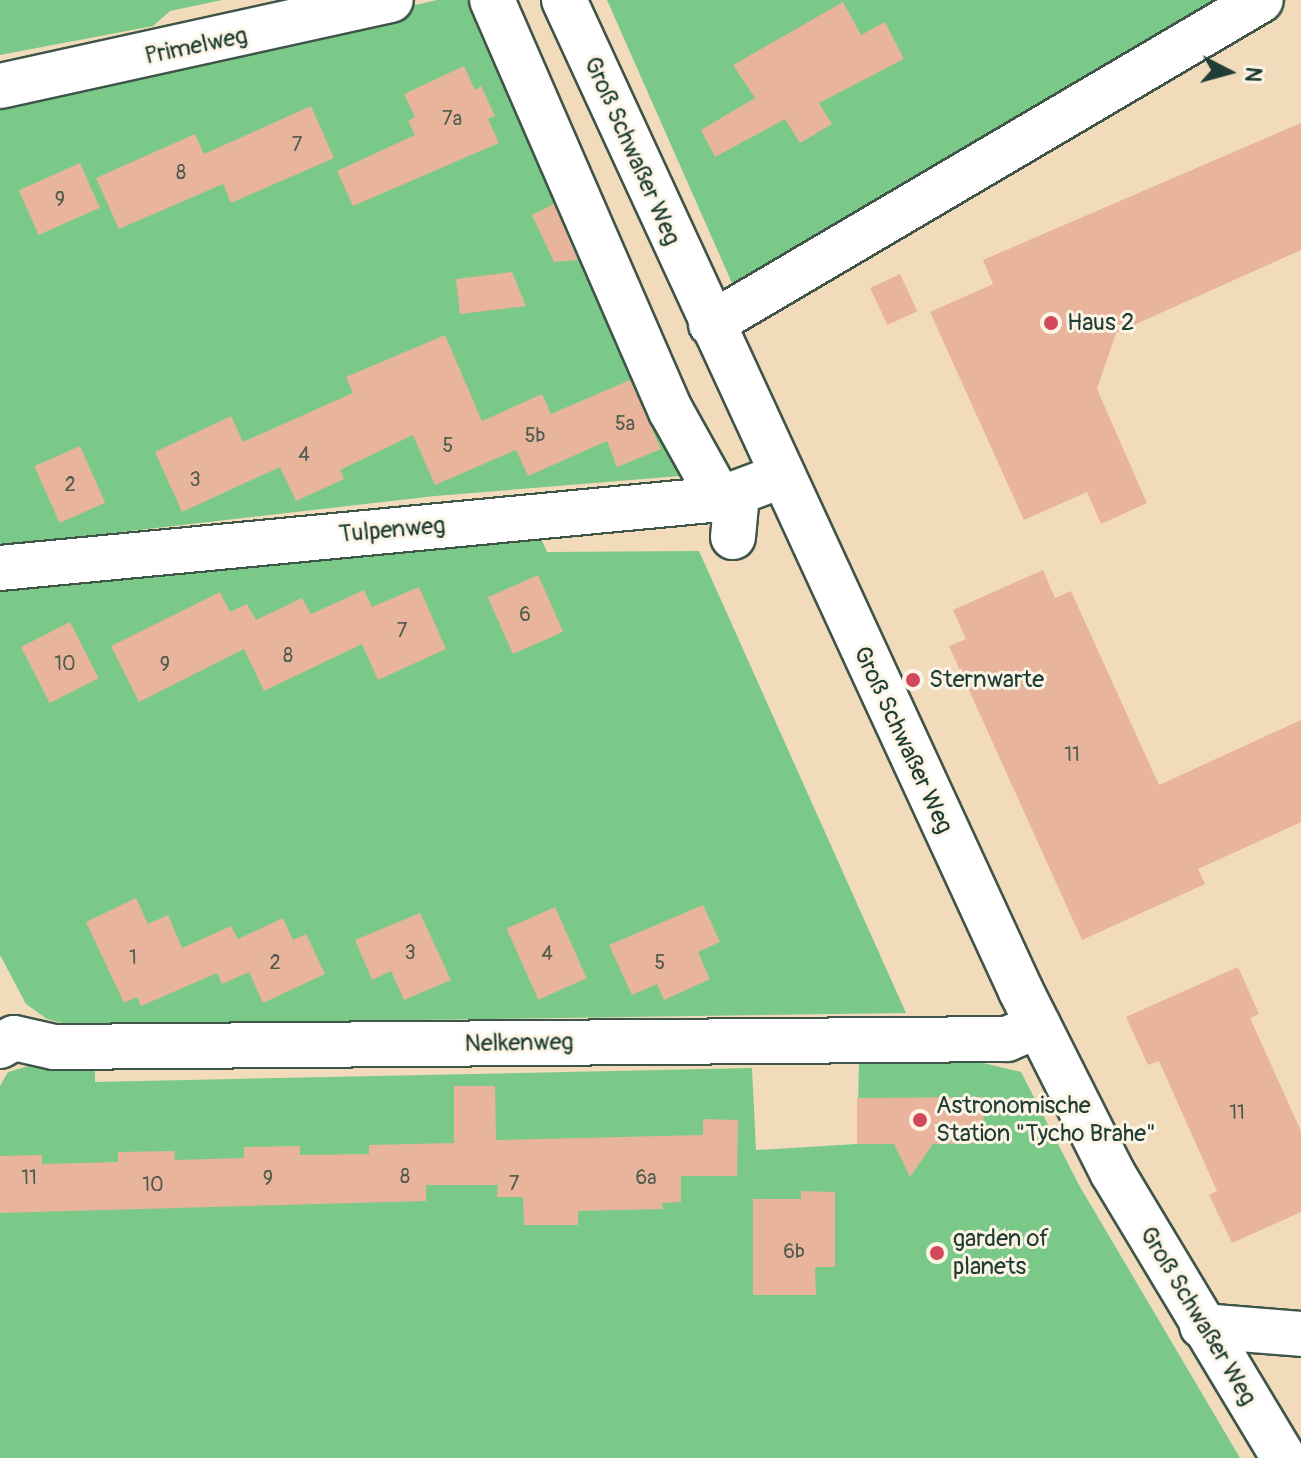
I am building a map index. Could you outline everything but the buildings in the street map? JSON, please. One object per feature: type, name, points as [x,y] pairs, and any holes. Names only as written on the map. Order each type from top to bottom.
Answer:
[{"type":"street","name":"Primelweg","points":[[0,86],[391,0]]},
{"type":"street","points":[[492,0],[671,411],[730,510]]},
{"type":"street","points":[[711,324],[1261,0]]},
{"type":"street","name":"Groß Schwaßer Weg","points":[[576,4],[711,324],[1038,1026],[1112,1172],[1284,1458]]},
{"type":"street","name":"Tulpenweg","points":[[0,568],[730,510],[781,476]]},
{"type":"street","name":"Nelkenweg","points":[[5,1034],[54,1047],[937,1020],[1007,1039],[1038,1026]]},
{"type":"street","points":[[1202,1326],[1301,1334]]},
{"type":"green space","points":[[0,0],[222,0],[170,11],[153,26],[0,55]]},
{"type":"green space","points":[[437,0],[468,0],[588,259],[680,476],[435,496],[0,546],[0,100]]},
{"type":"green space","points":[[607,0],[1287,0],[762,313],[743,308]]},
{"type":"green space","points":[[541,538],[547,552],[699,551],[906,1013],[69,1025],[47,1019],[26,1004],[0,955],[0,590]]},
{"type":"green space","points":[[42,1062],[95,1063],[95,1082],[752,1068],[756,1150],[857,1144],[859,1063],[983,1063],[1021,1072],[1079,1185],[1240,1458],[0,1458],[0,1086],[8,1072]]},
{"type":"place","name":"Haus 2","points":[[1051,323]]},
{"type":"place","name":"Sternwarte","points":[[913,680]]},
{"type":"place","name":"Astronomische Station \"Tycho Brahe\"","points":[[920,1120]]},
{"type":"place","name":"garden of planets","points":[[937,1253]]}]
